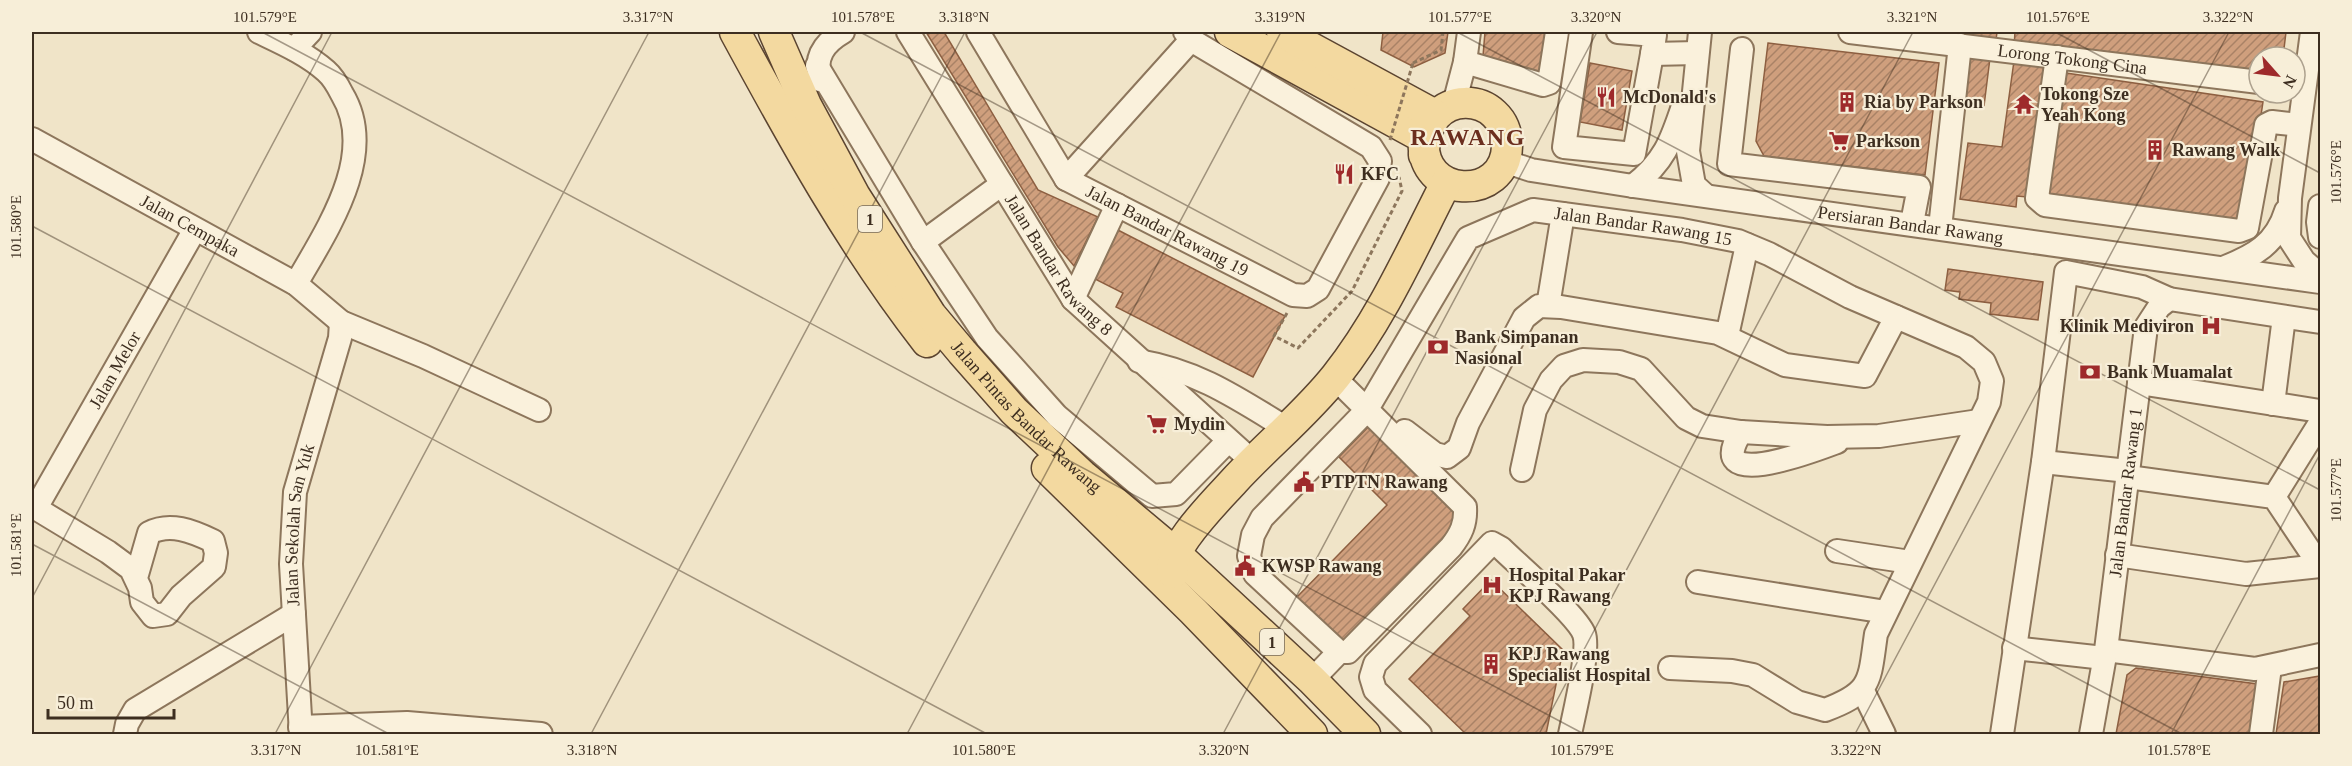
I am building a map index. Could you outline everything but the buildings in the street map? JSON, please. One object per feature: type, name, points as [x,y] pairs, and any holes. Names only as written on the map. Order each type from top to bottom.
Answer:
[{"type":"main road","name":"Jalan Pintas Bandar Rawang","points":[[735,32],[850,232],[887,290],[930,346],[1011,434],[1193,611],[1312,735]]},
{"type":"main road","name":"Jalan Pintas Bandar Rawang","points":[[774,32],[806,105],[855,196],[931,315],[1014,411],[1083,475],[1175,553],[1312,680],[1365,734]]},
{"type":"main road","points":[[1230,32],[1434,128]]},
{"type":"main road","points":[[1282,32],[1434,128]]},
{"type":"main road","points":[[1479,105],[1495,115],[1506,135],[1504,161],[1491,178],[1480,184],[1467,187],[1446,183],[1429,167],[1434,128],[1479,105]]},
{"type":"main road","points":[[1193,611],[1171,570],[1175,553],[1252,461],[1335,378],[1371,329],[1446,183]]},
{"type":"main road","points":[[995,389],[1039,421],[1136,507],[1160,523],[1172,525],[1188,522],[1221,496]]},
{"type":"street","points":[[259,32],[294,49],[327,72],[351,109],[354,143],[346,186],[330,222],[296,284]]},
{"type":"street","points":[[294,49],[310,32]]},
{"type":"street","points":[[843,32],[823,47],[817,66],[831,123],[855,196]]},
{"type":"street","name":"Jalan Bandar Rawang 8","points":[[908,32],[1073,299],[1252,461]]},
{"type":"street","name":"Jalan Bandar Rawang 19","points":[[978,32],[1066,180],[1293,295]]},
{"type":"street","points":[[1434,128],[1465,62],[1469,32]]},
{"type":"street","points":[[1465,62],[1543,85],[1549,83],[1557,32]]},
{"type":"street","points":[[1581,32],[1564,147],[1634,154],[1655,36],[1618,32]]},
{"type":"street","name":"Lorong Tokong Cina","points":[[1850,32],[1960,45],[2005,41],[2057,57],[2247,81]]},
{"type":"street","points":[[2307,88],[2312,32]]},
{"type":"street","points":[[1066,180],[1188,36],[1371,147],[1380,161],[1378,178],[1318,290],[1307,296],[1293,295]]},
{"type":"street","points":[[1940,228],[1960,45]]},
{"type":"street","points":[[1742,49],[1729,164],[1919,187],[1912,223]]},
{"type":"street","points":[[1652,54],[1697,53]]},
{"type":"street","points":[[1633,186],[1653,171],[1670,143],[1697,53]]},
{"type":"street","points":[[1682,230],[1694,194],[1688,151],[1697,53]]},
{"type":"street","points":[[2057,57],[2037,198],[2045,205],[2240,231],[2247,228],[2266,125],[2272,122],[2299,125]]},
{"type":"street","points":[[817,66],[923,242],[987,338],[1057,416],[1152,496],[1176,494],[1228,441]]},
{"type":"street","points":[[2303,105],[2289,198],[2289,238],[2304,261],[2320,274]]},
{"type":"street","name":"Jalan Cempaka","points":[[32,139],[194,231],[296,284],[340,322],[423,356],[539,410]]},
{"type":"street","name":"Persiaran Bandar Rawang","points":[[1504,161],[1531,170],[1633,186],[1912,223],[2153,260],[2320,282]]},
{"type":"street","points":[[923,242],[1002,184]]},
{"type":"street","points":[[2221,268],[2246,260],[2265,248],[2280,228],[2289,198]]},
{"type":"street","points":[[1073,299],[1117,205]]},
{"type":"street","points":[[2320,206],[2318,222],[2320,237]]},
{"type":"street","name":"Jalan Bandar Rawang 15","points":[[1339,652],[1255,574],[1249,556],[1253,535],[1262,518],[1369,407],[1468,238],[1533,210],[1682,230],[1747,244],[1896,317],[1966,347],[1984,362],[1992,381],[1989,402],[1979,421]]},
{"type":"street","points":[[1548,306],[1563,214]]},
{"type":"street","name":"Jalan Melor","points":[[34,507],[194,231]]},
{"type":"street","points":[[1726,336],[1747,244]]},
{"type":"street","points":[[2153,260],[2155,277],[2169,299]]},
{"type":"street","points":[[2002,735],[2043,462],[2066,272],[2142,286],[2169,299],[2320,322]]},
{"type":"street","name":"Jalan Bandar Rawang 1","points":[[2091,735],[2105,654],[2146,327],[2159,307],[2169,299]]},
{"type":"street","points":[[1335,378],[1369,407],[1435,454],[1447,457],[1459,447],[1468,423],[1524,318],[1539,306],[1662,323],[1726,336],[1785,365],[1865,376],[1896,317]]},
{"type":"street","points":[[2273,404],[2284,317]]},
{"type":"street","name":"Jalan Sekolah San Yuk","points":[[301,731],[291,564],[295,492],[340,338],[340,322]]},
{"type":"street","points":[[1522,470],[1535,410],[1551,380],[1564,366],[1583,360],[1620,362],[1641,369],[1686,418],[1701,426],[1741,432],[1879,436],[1979,421]]},
{"type":"street","points":[[1139,361],[1171,366],[1226,391],[1286,428]]},
{"type":"street","points":[[2139,383],[2320,411]]},
{"type":"street","points":[[1312,680],[1339,652],[1348,652],[1451,547],[1462,533],[1466,519],[1465,507],[1369,407]]},
{"type":"street","points":[[1670,668],[1711,669],[1752,675],[1797,702],[1825,710],[1863,691],[1870,674],[1876,634],[1979,421]]},
{"type":"street","points":[[2274,497],[2320,423]]},
{"type":"street","points":[[1741,432],[1733,445],[1733,454],[1739,463],[1752,466],[1787,459],[1853,436]]},
{"type":"street","points":[[2043,462],[2274,497],[2320,566],[2246,574],[2117,555]]},
{"type":"street","points":[[34,507],[108,552],[131,569],[136,578]]},
{"type":"street","points":[[1420,735],[1375,690],[1371,677],[1376,664],[1492,543],[1501,548],[1575,621],[1584,635],[1584,655],[1570,735]]},
{"type":"street","points":[[1837,552],[1910,562]]},
{"type":"street","points":[[1698,582],[1886,612]]},
{"type":"street","points":[[125,735],[127,724],[135,710],[294,614]]},
{"type":"street","points":[[2014,648],[2105,654],[2255,669],[2320,655]]},
{"type":"street","points":[[2261,735],[2270,667]]},
{"type":"street","points":[[1863,691],[1884,735]]},
{"type":"street","points":[[301,731],[407,723],[541,735]]},
{"type":"path","points":[[1390,140],[1413,63],[1441,50],[1443,32]]},
{"type":"path","points":[[1274,336],[1293,295]]},
{"type":"place","name":"McDonald's","points":[[1606,97]]},
{"type":"place","name":"Ria by Parkson","points":[[1847,102]]},
{"type":"place","name":"Tokong Sze Yeah Kong","points":[[2024,104]]},
{"type":"place","name":"Parkson","points":[[1839,141]]},
{"type":"place","name":"Rawang Walk","points":[[2155,150]]},
{"type":"place","name":"KFC","points":[[1344,174]]},
{"type":"place","name":"Klinik Mediviron","points":[[2211,326]]},
{"type":"place","name":"Bank Simpanan Nasional","points":[[1438,347]]},
{"type":"place","name":"Bank Muamalat","points":[[2090,372]]},
{"type":"place","name":"Mydin","points":[[1157,424]]},
{"type":"place","name":"PTPTN Rawang","points":[[1304,482]]},
{"type":"place","name":"KWSP Rawang","points":[[1245,566]]},
{"type":"place","name":"Hospital Pakar KPJ Rawang","points":[[1492,585]]},
{"type":"place","name":"KPJ Rawang Specialist Hospital","points":[[1491,664]]},
{"type":"district","name":"RAWANG","points":[[1468,137]]}]
